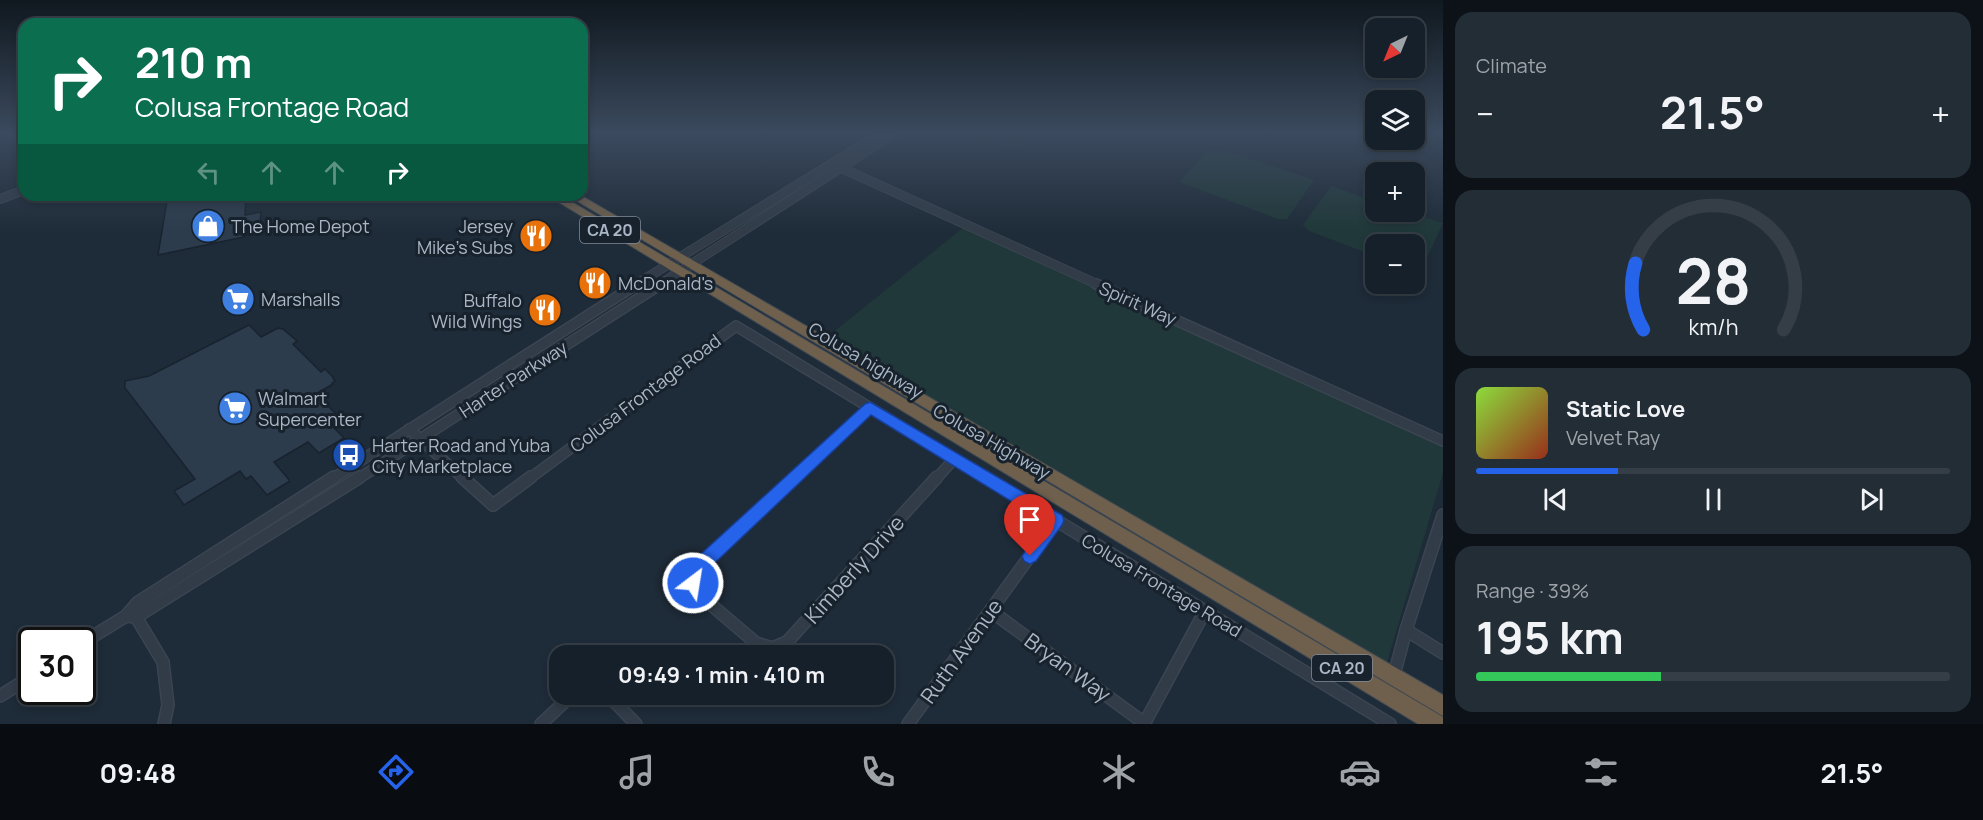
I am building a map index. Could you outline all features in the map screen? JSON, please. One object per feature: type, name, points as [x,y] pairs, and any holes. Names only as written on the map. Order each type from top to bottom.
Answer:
[{"type":"highway","name":"Colusa Highway","points":[[563,201],[679,264],[1391,686],[1436,724]]},
{"type":"highway","name":"Colusa Highway","points":[[581,201],[679,264]]},
{"type":"highway","name":"Colusa highway","points":[[679,264],[1248,612]]},
{"type":"highway","name":"Colusa Highway","points":[[1248,612],[1391,686],[1443,706]]},
{"type":"street","name":"Harter Parkway","points":[[131,617],[137,603],[409,429],[836,166]]},
{"type":"street","name":"Harter Parkway","points":[[96,636],[420,440],[679,264],[836,166]]},
{"type":"street","name":"Spirit Way","points":[[836,166],[1443,441]]},
{"type":"street","points":[[0,199],[18,192]]},
{"type":"street","name":"Colusa Frontage Road","points":[[409,429],[493,505],[736,326],[1387,723]]},
{"type":"street","name":"Kimberly Drive","points":[[870,408],[696,570],[693,576],[696,592],[756,643],[766,648],[777,648],[787,642],[954,459]]},
{"type":"street","points":[[1391,686],[1406,630],[1443,515]]},
{"type":"street","name":"Ruth Avenue","points":[[908,724],[1056,520]]},
{"type":"street","name":"Bryan Way","points":[[991,611],[1144,723]]},
{"type":"street","points":[[1144,723],[1204,611]]},
{"type":"street","points":[[131,617],[163,663],[168,705],[164,724]]},
{"type":"street","points":[[1406,630],[1443,653]]},
{"type":"street","points":[[0,696],[18,685]]},
{"type":"street","points":[[541,724],[561,705]]},
{"type":"street","points":[[618,705],[636,724]]},
{"type":"green space","points":[[1194,166],[1271,166],[1314,180],[1287,219],[1278,219],[1179,182]]},
{"type":"green space","points":[[1331,186],[1365,198],[1365,222],[1425,222],[1425,217],[1443,223],[1425,262],[1425,234],[1365,234],[1365,252],[1309,231],[1303,225]]},
{"type":"green space","points":[[964,227],[1443,447],[1443,473],[1386,666],[826,338]]},
{"type":"building","name":"The Home Depot","points":[[167,201],[246,201],[245,215],[261,212],[260,225],[245,228],[244,237],[158,255]]},
{"type":"building","name":"Walmart Supercenter","points":[[249,325],[261,337],[278,328],[283,329],[297,341],[293,344],[321,372],[325,369],[332,376],[335,381],[333,384],[316,394],[343,421],[333,427],[344,438],[319,453],[308,442],[274,462],[290,481],[267,495],[251,476],[246,479],[240,471],[184,505],[174,491],[195,479],[125,388],[125,381],[149,376]]},
{"type":"place","name":"The Home Depot","points":[[208,226]]},
{"type":"place","name":"Jersey Mike's Subs","points":[[536,236]]},
{"type":"place","name":"McDonald's","points":[[595,283]]},
{"type":"place","name":"Marshalls","points":[[238,299]]},
{"type":"place","name":"Buffalo Wild Wings","points":[[545,310]]},
{"type":"place","name":"Walmart Supercenter","points":[[235,408]]},
{"type":"place","name":"Harter Road and Yuba City Marketplace","points":[[349,455]]},
{"type":"route","points":[[693,583],[696,570],[870,408],[1056,520],[1030,556]]}]
